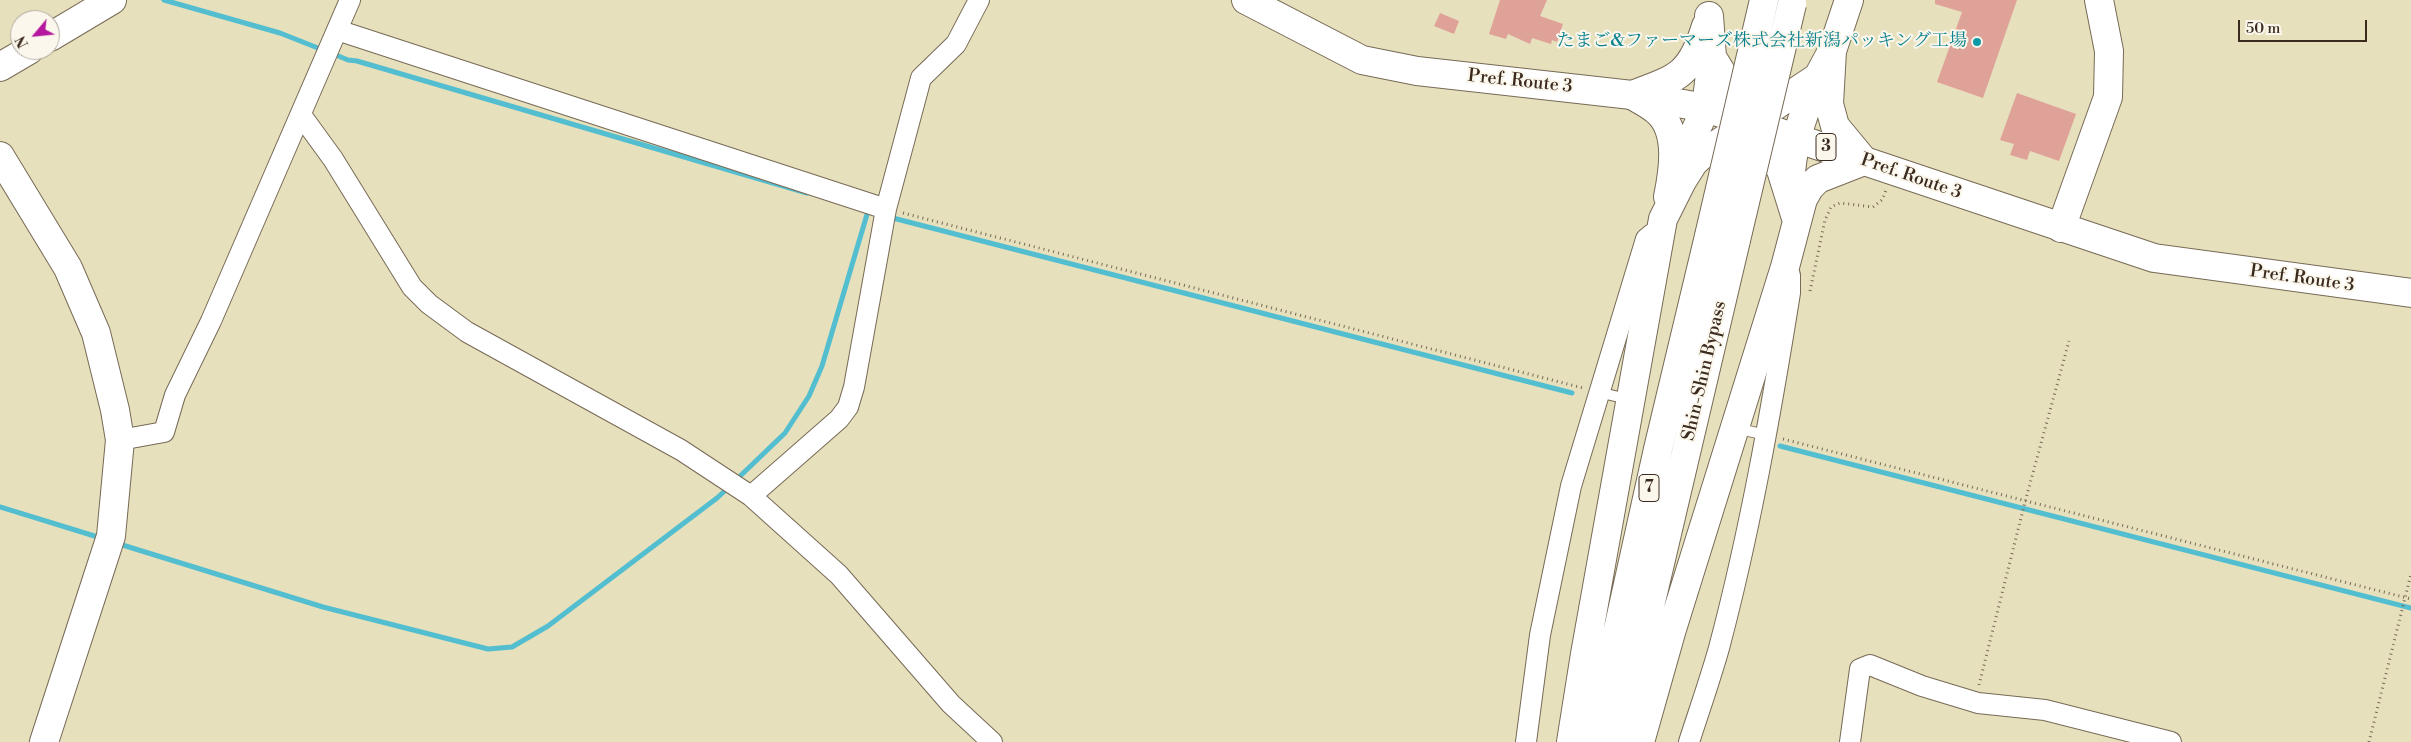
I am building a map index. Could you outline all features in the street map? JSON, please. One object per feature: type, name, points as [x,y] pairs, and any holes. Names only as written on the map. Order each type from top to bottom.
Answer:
[{"type":"main road","points":[[60,31],[112,0]]},
{"type":"main road","name":"Pref. Route 3","points":[[1246,0],[1362,60],[1417,71],[1632,95],[1706,108],[1795,136],[2154,258],[2411,293]]},
{"type":"main road","name":"Shin-Shin Bypass","points":[[1593,742],[1658,449],[1764,0]]},
{"type":"main road","points":[[2062,228],[2108,98],[2110,51],[2099,0]]},
{"type":"main road","points":[[1790,191],[1790,166],[1795,136],[1818,77],[1832,51],[1850,1]]},
{"type":"main road","name":"Shin-Shin Bypass","points":[[1618,742],[1793,2]]},
{"type":"main road","points":[[1632,95],[1668,82],[1689,66],[1698,51],[1710,8]]},
{"type":"main road","points":[[1671,182],[1706,108],[1712,57],[1710,8]]},
{"type":"main road","points":[[1640,742],[1672,629],[1785,267],[1796,218],[1803,199],[1810,187],[1818,180],[1864,161],[1838,130],[1831,116],[1829,104],[1832,51]]},
{"type":"main road","points":[[1712,57],[1781,170],[1790,191],[1796,218]]},
{"type":"main road","points":[[0,67],[12,60]]},
{"type":"main road","points":[[1661,227],[1694,162],[1704,153],[1818,77]]},
{"type":"main road","points":[[1572,742],[1661,227],[1671,182],[1673,152],[1668,126],[1657,111],[1632,95]]},
{"type":"main road","points":[[0,156],[68,268],[96,333],[115,410],[120,440],[111,536],[44,742]]},
{"type":"street","points":[[120,440],[164,432],[174,395],[212,321],[350,0]]},
{"type":"street","points":[[752,496],[839,419],[848,407],[854,387],[886,209],[921,78],[956,44],[979,0]]},
{"type":"street","points":[[337,30],[886,209]]},
{"type":"street","points":[[301,115],[333,159],[412,287],[429,304],[468,332],[681,450],[752,496],[839,575],[951,704],[992,742]]},
{"type":"street","points":[[1526,742],[1540,635],[1571,486],[1646,239],[1661,227]]},
{"type":"street","points":[[1690,742],[1719,649],[1748,527],[1766,435],[1790,292],[1791,276],[1785,267]]},
{"type":"street","points":[[1850,742],[1860,669],[1870,665],[1922,686],[1978,703],[2045,710],[2112,735],[2171,742]]},
{"type":"lane","points":[[1598,392],[1618,397]]},
{"type":"lane","points":[[1744,430],[1766,435]]},
{"type":"path","points":[[1809,292],[1825,220],[1831,207],[1840,203],[1873,207],[1882,200],[1892,170]]},
{"type":"path","points":[[886,209],[1598,392]]},
{"type":"path","points":[[1978,703],[1979,688],[2020,520],[2069,341]]},
{"type":"path","points":[[1766,435],[2411,599]]},
{"type":"path","points":[[2369,742],[2411,574]]},
{"type":"building","points":[[1500,0],[1547,0],[1540,16],[1563,24],[1557,42],[1552,40],[1551,44],[1532,38],[1530,44],[1508,34],[1506,39],[1489,34]]},
{"type":"building","name":"たまご&ファーマーズ株式会社新潟パッキング工場","points":[[1935,0],[2017,0],[1983,98],[1937,82],[1962,12],[1935,4]]},
{"type":"building","points":[[1440,13],[1459,21],[1454,34],[1434,26]]},
{"type":"building","points":[[2017,93],[2076,114],[2059,161],[2030,151],[2027,160],[2010,155],[2014,144],[2000,140]]},
{"type":"waterway","points":[[164,0],[280,33],[323,50]]},
{"type":"waterway","points":[[331,53],[348,60],[357,61],[807,193]]},
{"type":"waterway","points":[[735,481],[785,433],[809,396],[822,366],[868,211]]},
{"type":"waterway","points":[[889,217],[1572,393]]},
{"type":"waterway","points":[[1780,446],[2411,608]]},
{"type":"waterway","points":[[116,543],[323,607],[488,649],[512,647],[548,626],[729,487]]},
{"type":"waterway","points":[[0,507],[101,538]]},
{"type":"place","name":"たまご&ファーマーズ株式会社新潟パッキング工場","points":[[1977,42]]}]
